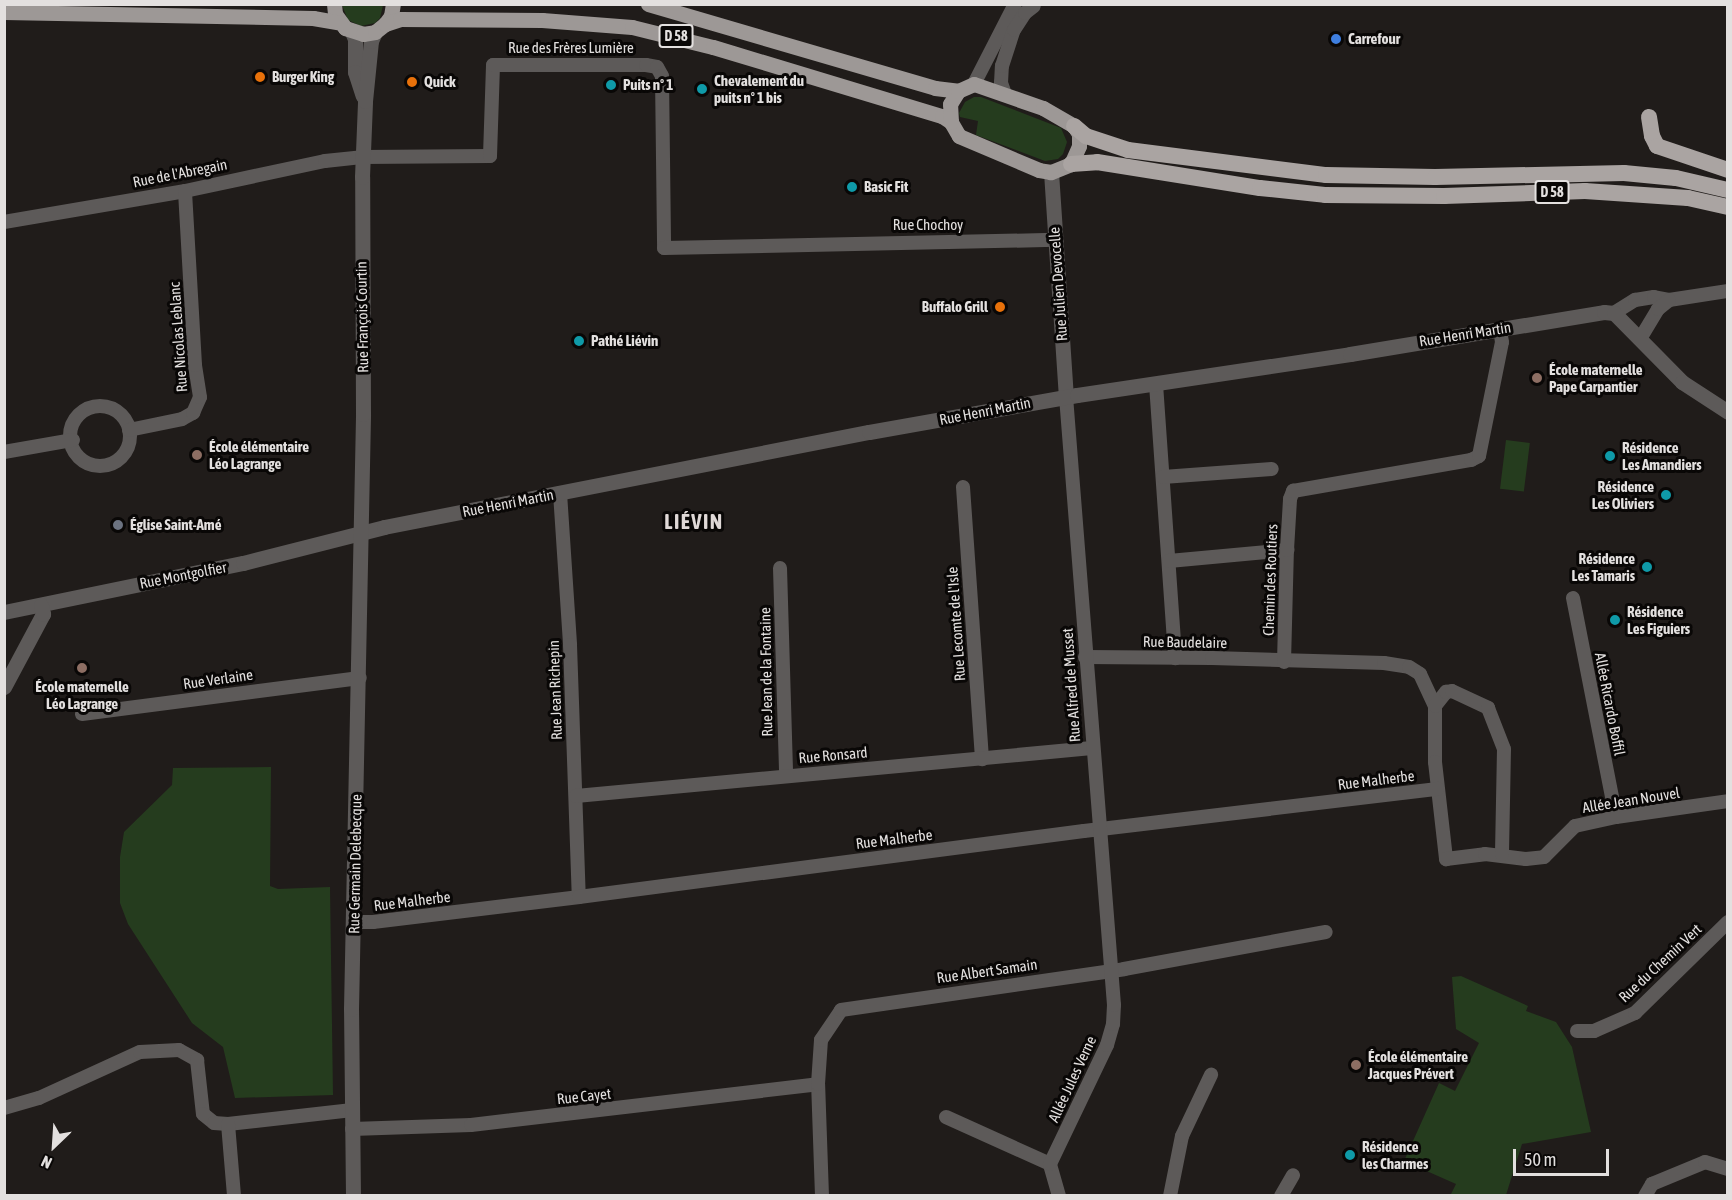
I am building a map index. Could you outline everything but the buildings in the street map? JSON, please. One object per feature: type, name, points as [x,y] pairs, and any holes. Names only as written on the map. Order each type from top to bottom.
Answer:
[{"type":"highway","points":[[1649,117],[1652,136],[1657,146],[1728,170]]},
{"type":"highway","name":"D 58","points":[[1074,126],[1086,136],[1128,150],[1326,175],[1435,177],[1624,173],[1676,178],[1728,190]]},
{"type":"highway","name":"D 58","points":[[1071,164],[1097,162],[1260,188],[1325,195],[1444,196],[1585,190],[1688,198],[1728,207]]},
{"type":"main road","points":[[334,4],[346,28]]},
{"type":"main road","points":[[4,12],[313,18],[363,34],[380,28],[393,4]]},
{"type":"main road","name":"D 58","points":[[648,4],[942,90],[958,91]]},
{"type":"main road","name":"D 58","points":[[380,28],[400,19],[542,21],[632,27],[702,43],[935,114],[951,122]]},
{"type":"main road","points":[[974,84],[1043,108],[1074,126],[1079,134],[1079,146],[1071,164],[1051,172],[1019,163],[959,136],[951,122],[950,104],[958,91],[974,84]]},
{"type":"street","points":[[974,84],[1016,4]]},
{"type":"street","points":[[1005,94],[1001,83],[1002,66],[1014,30],[1025,13],[1034,5],[1049,4]]},
{"type":"street","points":[[346,28],[355,39],[356,72],[364,101]]},
{"type":"street","points":[[364,101],[371,40],[380,28]]},
{"type":"street","name":"Rue des Frères Lumière","points":[[362,157],[490,156],[493,65],[646,65],[657,67],[662,76],[664,248],[801,243]]},
{"type":"street","name":"Rue François Courtin","points":[[360,533],[363,352],[360,253],[364,101]]},
{"type":"street","name":"Rue de l'Abregain","points":[[4,222],[185,191],[325,161],[362,157]]},
{"type":"street","name":"Rue Julien Devocelle","points":[[1051,172],[1066,397]]},
{"type":"street","name":"Rue Nicolas Leblanc","points":[[129,430],[182,419],[193,413],[200,397],[195,365],[185,191]]},
{"type":"street","name":"Rue Chochoy","points":[[801,243],[1055,240]]},
{"type":"street","points":[[1728,291],[1669,300],[1654,297],[1635,300],[1614,313],[1682,382],[1728,412]]},
{"type":"street","points":[[1640,339],[1658,309],[1669,300]]},
{"type":"street","name":"Rue Henri Martin","points":[[360,533],[1066,397],[1582,315],[1614,313]]},
{"type":"street","name":"Chemin des Routiers","points":[[1284,662],[1287,550],[1290,499],[1293,491],[1471,460],[1479,456],[1502,342],[1500,329]]},
{"type":"street","points":[[1156,384],[1175,658]]},
{"type":"street","name":"Rue Alfred de Musset","points":[[1066,397],[1111,969]]},
{"type":"street","points":[[95,405],[111,408],[123,416],[129,430],[129,441],[125,452],[117,461],[105,466],[82,461],[73,440],[71,424],[81,412],[95,405]]},
{"type":"street","points":[[4,452],[73,440]]},
{"type":"street","points":[[1163,477],[1272,469]]},
{"type":"street","name":"Rue Lecomte de l'Isle","points":[[963,487],[982,759]]},
{"type":"street","name":"Rue Jean Richepin","points":[[560,493],[570,633],[579,891]]},
{"type":"street","name":"Rue Montgolfier","points":[[4,612],[243,563],[360,533]]},
{"type":"street","name":"Rue Germain Delebecque","points":[[353,1196],[353,922],[360,678],[360,533]]},
{"type":"street","points":[[1169,561],[1287,550]]},
{"type":"street","name":"Rue Jean de la Fontaine","points":[[780,568],[786,776]]},
{"type":"street","name":"Allée Ricardo Boffil","points":[[1573,598],[1616,817]]},
{"type":"street","points":[[4,687],[43,614],[41,605]]},
{"type":"street","name":"Rue Baudelaire","points":[[1085,657],[1284,662]]},
{"type":"street","points":[[1284,662],[1384,663],[1409,667],[1420,674],[1435,706],[1438,789]]},
{"type":"street","name":"Rue Verlaine","points":[[82,714],[360,678]]},
{"type":"street","points":[[1435,706],[1446,692],[1452,691],[1488,708],[1504,749],[1502,854]]},
{"type":"street","name":"Rue Ronsard","points":[[576,796],[1092,748]]},
{"type":"street","name":"Allée Jean Nouvel","points":[[1438,789],[1446,859],[1502,854],[1526,859],[1544,857],[1575,826],[1616,817],[1728,801]]},
{"type":"street","name":"Rue Malherbe","points":[[353,922],[373,922],[579,891],[1115,830],[1438,789]]},
{"type":"street","name":"Rue du Chemin Vert","points":[[1577,1031],[1594,1030],[1635,1013],[1728,922]]},
{"type":"street","name":"Rue Albert Samain","points":[[822,1196],[818,1084],[821,1040],[841,1010],[1111,969],[1326,932]]},
{"type":"street","name":"Allée Jules Verne","points":[[1050,1164],[1110,1035],[1114,1005],[1111,969]]},
{"type":"street","points":[[4,1108],[39,1098],[140,1052],[179,1050],[197,1060],[204,1114],[214,1123],[228,1124],[352,1110]]},
{"type":"street","points":[[1170,1196],[1182,1136],[1211,1075]]},
{"type":"street","name":"Rue Cayet","points":[[352,1129],[471,1125],[818,1084]]},
{"type":"street","points":[[946,1117],[1050,1164],[1059,1196]]},
{"type":"street","points":[[228,1124],[234,1196]]},
{"type":"street","points":[[1645,1196],[1652,1184],[1704,1162],[1728,1169]]},
{"type":"street","points":[[1281,1196],[1293,1175]]},
{"type":"green space","points":[[342,5],[383,5],[380,18],[375,23],[361,26],[348,20]]},
{"type":"green space","points":[[974,97],[981,97],[1061,128],[1067,142],[1063,154],[1058,159],[1045,161],[976,135],[978,121],[960,117],[959,113],[965,102]]},
{"type":"green space","points":[[1506,440],[1530,443],[1524,492],[1500,489]]},
{"type":"green space","points":[[271,767],[270,886],[278,889],[330,887],[333,1095],[235,1098],[223,1047],[192,1023],[128,924],[120,903],[120,857],[124,832],[172,785],[173,768]]},
{"type":"green space","points":[[1461,976],[1528,1006],[1526,1011],[1556,1022],[1572,1047],[1591,1132],[1522,1144],[1506,1195],[1453,1195],[1451,1194],[1456,1184],[1404,1161],[1439,1083],[1455,1091],[1479,1043],[1456,1029],[1452,977]]},
{"type":"place","name":"Carrefour","points":[[1336,39]]},
{"type":"place","name":"Burger King","points":[[260,77]]},
{"type":"place","name":"Quick","points":[[412,82]]},
{"type":"place","name":"Puits n° 1","points":[[611,85]]},
{"type":"place","name":"Chevalement du puits n° 1 bis","points":[[702,89]]},
{"type":"place","name":"Basic Fit","points":[[852,187]]},
{"type":"place","name":"Buffalo Grill","points":[[1000,307]]},
{"type":"place","name":"Pathé Liévin","points":[[579,341]]},
{"type":"place","name":"École maternelle Pape Carpantier","points":[[1537,378]]},
{"type":"place","name":"École élémentaire Léo Lagrange","points":[[197,455]]},
{"type":"place","name":"Résidence Les Amandiers","points":[[1610,456]]},
{"type":"place","name":"Résidence Les Oliviers","points":[[1666,495]]},
{"type":"place","name":"Église Saint-Amé","points":[[118,525]]},
{"type":"place","name":"Résidence Les Tamaris","points":[[1647,567]]},
{"type":"place","name":"Résidence Les Figuiers","points":[[1615,620]]},
{"type":"place","name":"École maternelle Léo Lagrange","points":[[82,668]]},
{"type":"place","name":"École élémentaire Jacques Prévert","points":[[1356,1065]]},
{"type":"place","name":"Résidence les Charmes","points":[[1350,1155]]},
{"type":"district","name":"LIÉVIN","points":[[694,521]]}]
